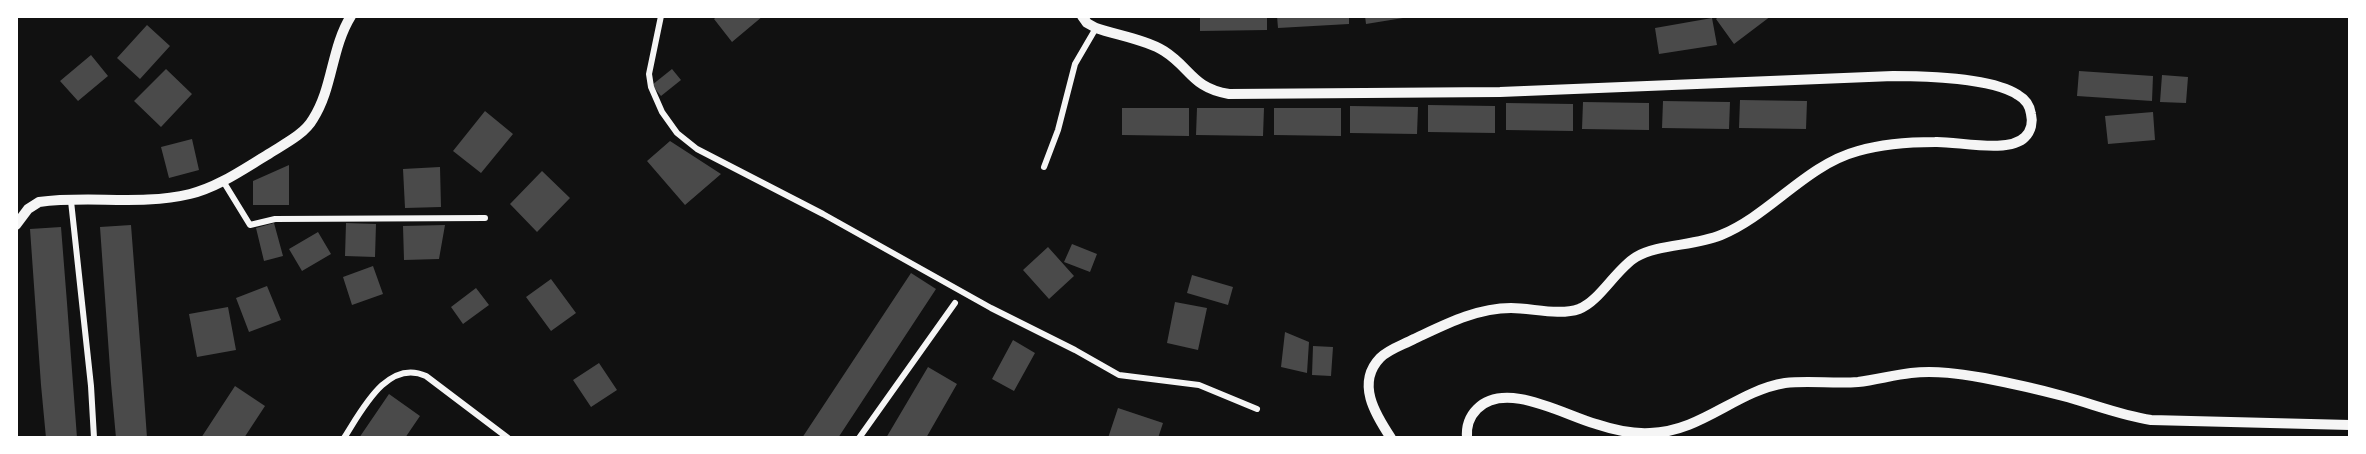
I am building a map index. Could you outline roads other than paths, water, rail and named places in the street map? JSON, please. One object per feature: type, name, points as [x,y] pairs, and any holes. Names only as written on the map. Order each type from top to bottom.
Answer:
[{"type":"street","points":[[16,225],[28,209],[39,202],[170,197],[192,194],[223,181],[286,143],[311,123],[322,101],[341,38],[351,16]]},
{"type":"street","points":[[661,16],[650,74],[651,87],[662,112],[677,133],[697,149],[823,214],[1108,370],[1119,375],[1199,385],[1257,409]]},
{"type":"street","points":[[1082,16],[1087,24],[1096,28],[1157,47],[1201,85],[1209,90],[1229,94],[1500,92],[1813,78],[1911,76],[1989,85],[2011,91],[2022,97],[2030,109],[2032,122],[2024,138],[2007,145],[1934,142],[1856,151],[1822,168],[1759,213],[1722,234],[1687,245],[1648,251],[1634,258],[1588,303],[1578,309],[1564,311],[1510,308],[1481,312],[1435,329],[1390,351],[1378,360],[1373,368],[1368,390],[1373,408],[1391,438]]},
{"type":"street","points":[[1044,167],[1058,130],[1075,64],[1096,28]]},
{"type":"street","points":[[223,181],[250,225],[275,219],[485,218]]},
{"type":"street","points":[[71,201],[91,386],[94,438]]},
{"type":"street","points":[[859,438],[955,303]]},
{"type":"street","points":[[1467,438],[1468,424],[1473,413],[1486,401],[1497,397],[1523,399],[1624,432],[1650,434],[1696,423],[1775,385],[1802,382],[1858,382],[1929,372],[1984,378],[2034,389],[2123,415],[2151,420],[2349,425]]},
{"type":"street","points":[[344,438],[378,389],[391,378],[411,373],[426,376],[508,438]]}]
